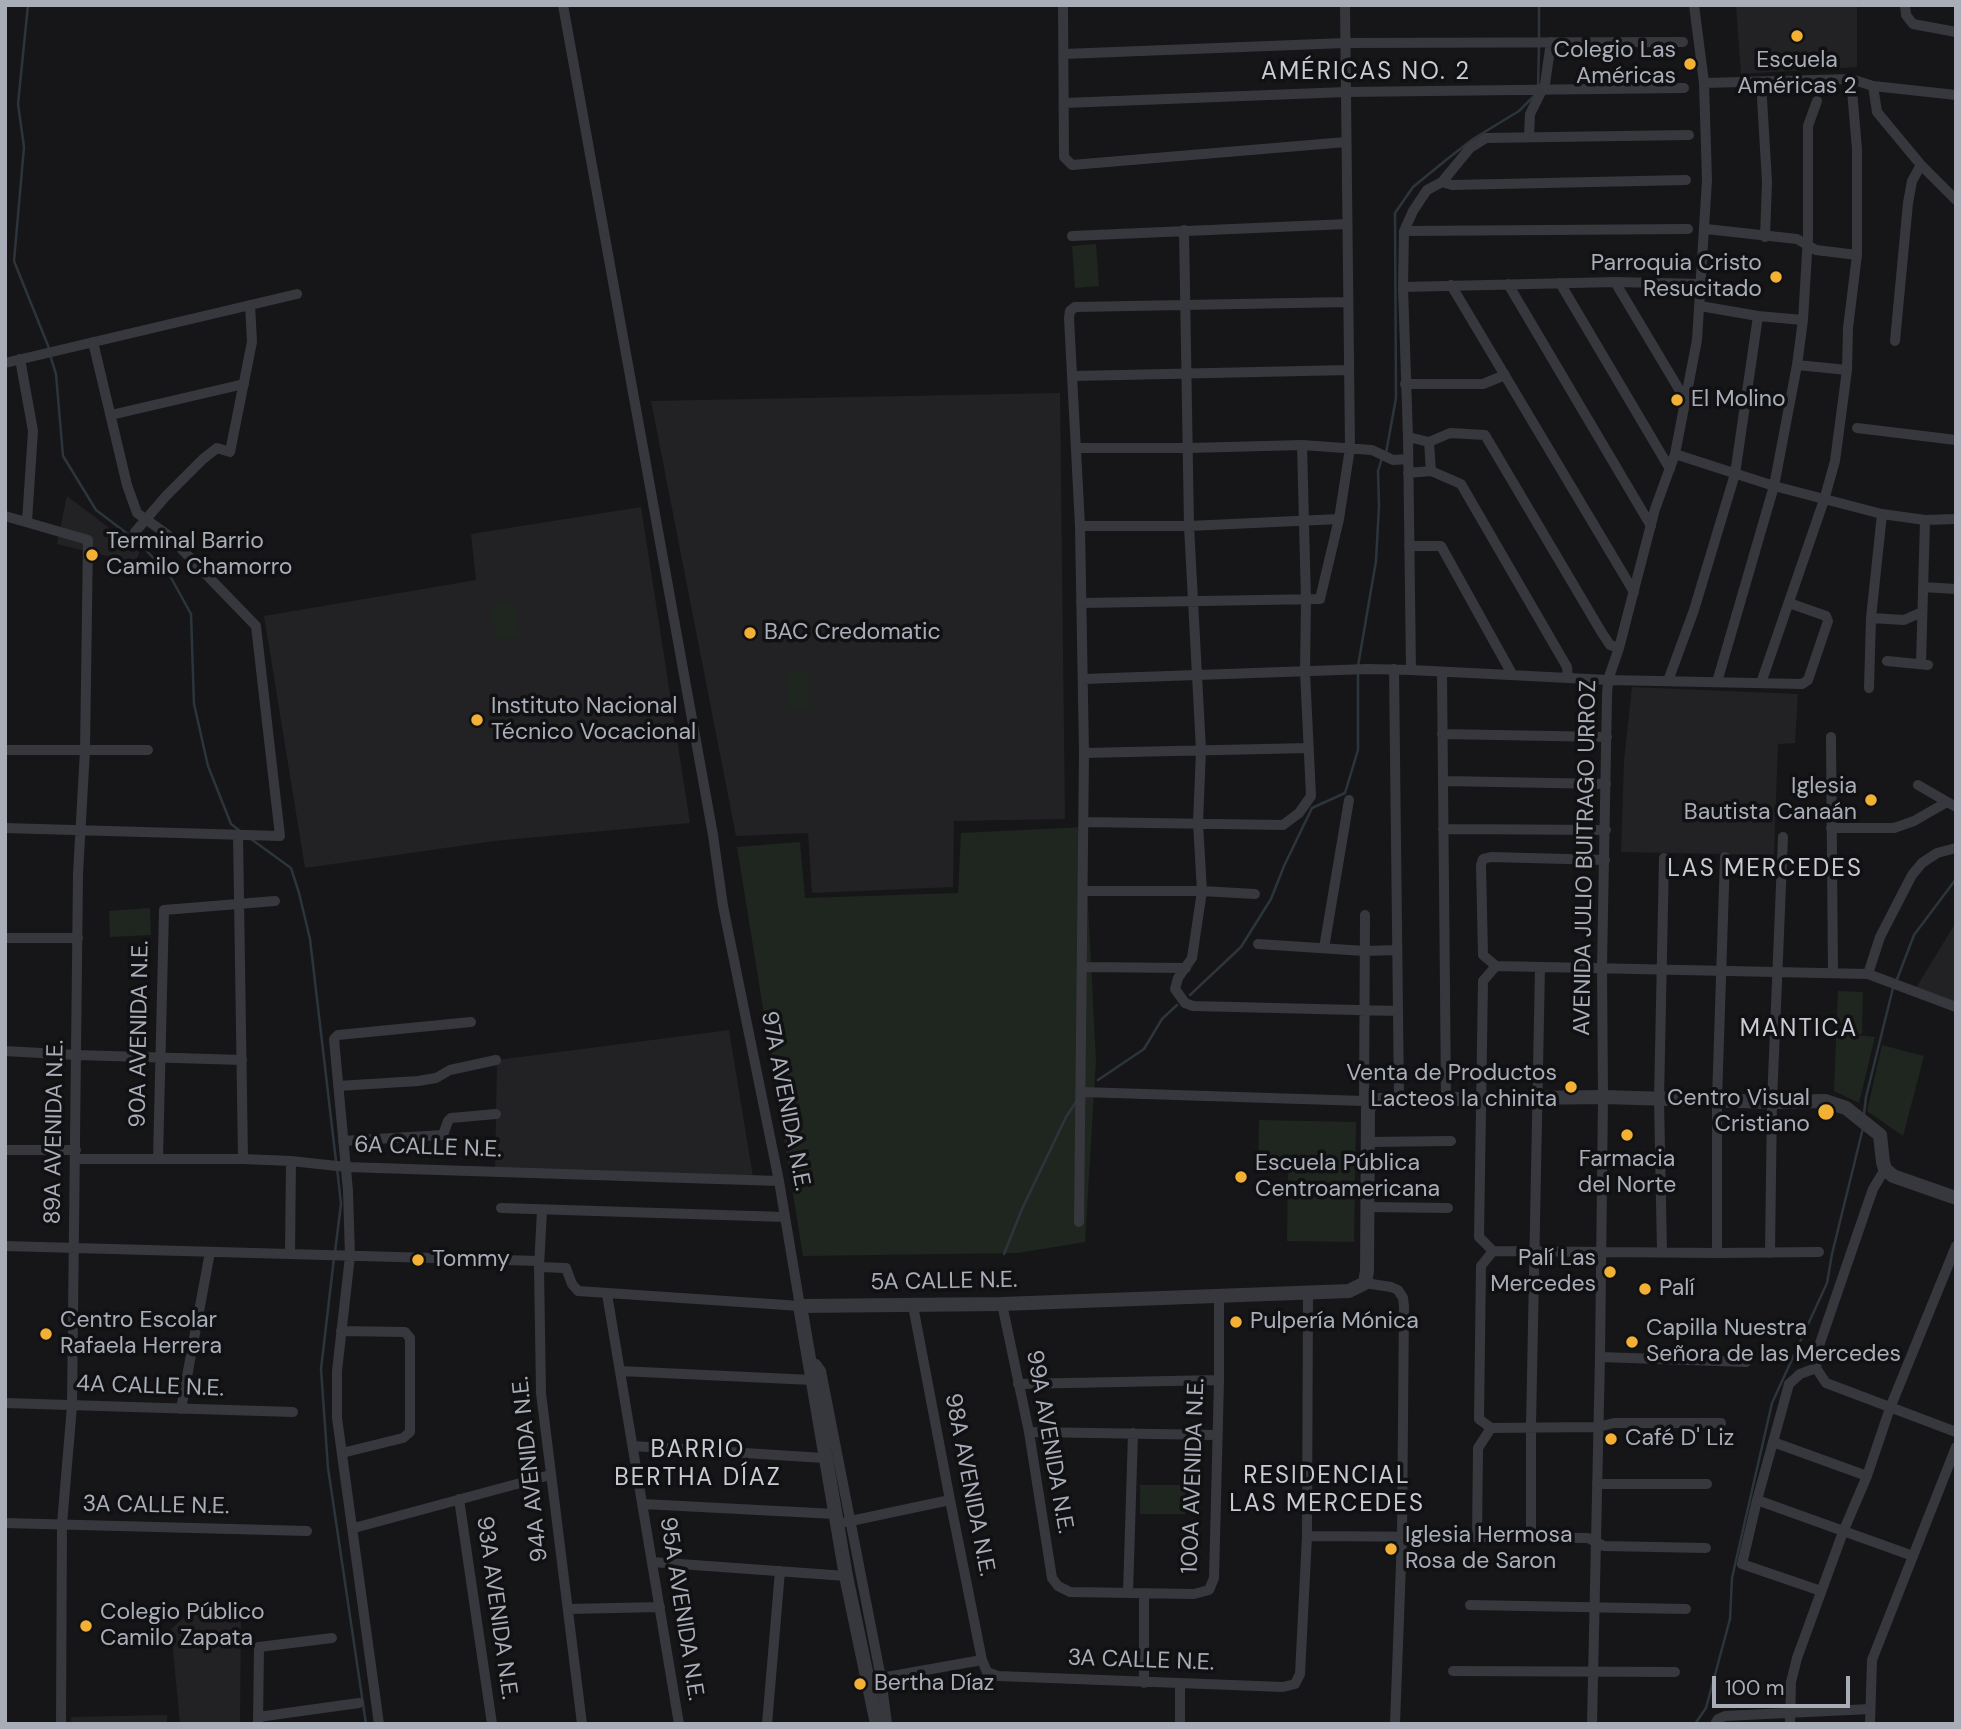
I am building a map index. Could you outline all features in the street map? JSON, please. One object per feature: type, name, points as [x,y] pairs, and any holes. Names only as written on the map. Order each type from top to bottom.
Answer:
[{"type":"street","name":"97A AVENIDA N.E.","points":[[563,5],[713,835],[723,906],[779,1181],[824,1458],[841,1520],[846,1576],[875,1679],[877,1724]]},
{"type":"street","points":[[1063,5],[1064,157],[1072,165],[1346,142]]},
{"type":"street","points":[[1081,603],[1320,599],[1339,519],[1350,448],[1345,5]]},
{"type":"street","name":"AVENIDA JULIO BUITRAGO URROZ","points":[[1592,1724],[1604,1097],[1602,967],[1608,680],[1651,526],[1675,454],[1697,340],[1707,180],[1704,83],[1695,5]]},
{"type":"street","points":[[1905,5],[1906,15],[1913,24],[1956,32]]},
{"type":"street","points":[[1065,54],[1345,43],[1683,42]]},
{"type":"street","points":[[1529,136],[1530,114],[1541,90],[1541,43]]},
{"type":"street","points":[[1704,83],[1851,79],[1872,86],[1956,95]]},
{"type":"street","points":[[1761,683],[1835,461],[1847,370],[1848,327],[1857,255],[1857,149],[1851,79]]},
{"type":"street","points":[[1761,82],[1767,182],[1765,237]]},
{"type":"street","points":[[1872,86],[1877,112],[1921,165],[1956,200]]},
{"type":"street","points":[[1064,103],[1346,92],[1684,88]]},
{"type":"street","points":[[1717,682],[1774,486],[1797,365],[1804,320],[1808,245],[1808,126],[1817,101]]},
{"type":"street","points":[[1411,670],[1403,287],[1404,231],[1413,211],[1427,190],[1442,182],[1470,148],[1478,141],[1493,136],[1689,135]]},
{"type":"street","points":[[1895,341],[1908,204],[1912,181],[1921,165]]},
{"type":"street","points":[[1442,182],[1452,185],[1686,180]]},
{"type":"street","points":[[1072,236],[1347,223]]},
{"type":"street","points":[[1404,231],[1688,229]]},
{"type":"street","points":[[1706,229],[1797,239],[1816,250],[1857,255]]},
{"type":"street","points":[[1184,230],[1189,526],[1201,750],[1198,823],[1202,891],[1192,958],[1178,978],[1175,989],[1185,1003],[1193,1006],[1398,1011]]},
{"type":"street","points":[[1403,287],[1615,282],[1702,284]]},
{"type":"street","points":[[1615,282],[1686,401]]},
{"type":"street","points":[[1560,283],[1670,468]]},
{"type":"street","points":[[1508,284],[1651,526]]},
{"type":"street","points":[[1451,285],[1634,592]]},
{"type":"street","points":[[5,363],[297,294]]},
{"type":"street","points":[[1079,1222],[1084,752],[1080,526],[1070,311],[1075,307],[1348,302]]},
{"type":"street","points":[[135,532],[203,459],[217,448],[230,452],[252,342],[250,305]]},
{"type":"street","points":[[1700,306],[1758,316],[1804,320]]},
{"type":"street","points":[[1668,681],[1694,610],[1735,474],[1758,316]]},
{"type":"street","points":[[5,828],[280,836],[256,626],[168,535],[137,513],[127,485],[93,342]]},
{"type":"street","points":[[5,516],[27,521],[33,431],[20,359]]},
{"type":"street","points":[[1797,365],[1847,370]]},
{"type":"street","points":[[1074,376],[1349,370]]},
{"type":"street","points":[[1405,384],[1483,384],[1504,375]]},
{"type":"street","points":[[111,415],[244,384]]},
{"type":"street","points":[[1857,428],[1956,440]]},
{"type":"street","points":[[1408,437],[1429,442],[1450,433],[1485,435],[1602,633],[1610,645],[1619,648]]},
{"type":"street","points":[[1429,442],[1431,471]]},
{"type":"street","points":[[1077,448],[1302,445],[1350,448],[1376,452],[1393,460],[1408,459]]},
{"type":"street","points":[[1084,822],[1283,825],[1298,813],[1311,796],[1305,672],[1302,445]]},
{"type":"street","points":[[1675,454],[1774,486],[1882,514],[1925,520],[1956,519]]},
{"type":"street","points":[[1408,473],[1431,471],[1461,484],[1567,667],[1567,677]]},
{"type":"street","points":[[1869,688],[1871,618],[1882,514]]},
{"type":"street","points":[[1080,526],[1189,526],[1339,519]]},
{"type":"street","points":[[1887,661],[1924,664],[1922,612],[1925,520]]},
{"type":"street","name":"89A AVENIDA N.E.","points":[[27,521],[88,540],[85,750],[78,938],[72,1406],[62,1524],[61,1724]]},
{"type":"street","points":[[1409,547],[1441,546],[1512,674]]},
{"type":"street","points":[[1923,587],[1956,589]]},
{"type":"street","points":[[1083,679],[1394,669],[1608,680],[1802,684],[1808,680],[1828,619],[1789,603]]},
{"type":"street","points":[[1871,618],[1904,620],[1922,612]]},
{"type":"street","points":[[1394,669],[1399,1098]]},
{"type":"street","points":[[1442,673],[1446,1098]]},
{"type":"street","points":[[1442,734],[1607,737]]},
{"type":"street","points":[[1831,737],[1833,973]]},
{"type":"street","points":[[1084,752],[1309,748]]},
{"type":"street","points":[[5,750],[148,750]]},
{"type":"street","points":[[1443,781],[1606,784]]},
{"type":"street","points":[[1917,785],[1951,804]]},
{"type":"street","points":[[1324,948],[1349,800]]},
{"type":"street","points":[[1831,828],[1894,828],[1951,804]]},
{"type":"street","points":[[1443,829],[1606,830]]},
{"type":"street","points":[[238,834],[243,1159]]},
{"type":"street","points":[[1770,1253],[1772,1102],[1783,837]]},
{"type":"street","points":[[1868,974],[1880,937],[1912,875],[1922,863],[1937,853],[1956,848]]},
{"type":"street","points":[[1717,1253],[1717,1099],[1725,857]]},
{"type":"street","points":[[1662,1252],[1659,1099],[1664,858]]},
{"type":"street","points":[[1605,860],[1483,859],[1483,955],[1496,966],[1868,974],[1956,1007]]},
{"type":"street","points":[[1083,891],[1255,894]]},
{"type":"street","points":[[240,902],[275,901]]},
{"type":"street","name":"90A AVENIDA N.E.","points":[[158,1159],[164,910],[240,902]]},
{"type":"street","points":[[1365,915],[1363,1010],[1368,1108],[1365,1283],[1391,1287],[1398,1290],[1403,1298],[1402,1537],[1395,1724]]},
{"type":"street","points":[[5,938],[78,938]]},
{"type":"street","points":[[1258,944],[1365,951],[1397,950]]},
{"type":"street","points":[[1496,966],[1483,981],[1479,1237],[1493,1251],[1819,1252]]},
{"type":"street","points":[[1083,967],[1186,968]]},
{"type":"street","points":[[1531,1538],[1540,967]]},
{"type":"street","points":[[379,1724],[337,1406],[345,1255],[346,1167],[334,1039],[336,1035],[471,1022]]},
{"type":"street","points":[[5,1051],[242,1060]]},
{"type":"street","points":[[338,1086],[436,1079],[450,1070],[496,1060]]},
{"type":"street","points":[[1082,1093],[1367,1103],[1399,1098],[1481,1097],[1825,1101],[1846,1108],[1880,1135],[1885,1169],[1873,1189],[1866,1209],[1819,1346],[1816,1368],[1826,1383],[1956,1432]]},
{"type":"street","points":[[344,1141],[443,1135],[448,1121],[452,1118],[496,1114]]},
{"type":"street","points":[[1368,1142],[1451,1141]]},
{"type":"street","name":"6A CALLE N.E.","points":[[5,1150],[158,1159],[291,1161],[346,1167],[779,1181]]},
{"type":"street","points":[[290,1253],[291,1161]]},
{"type":"street","points":[[1885,1169],[1893,1176],[1956,1198]]},
{"type":"street","points":[[1367,1207],[1448,1208]]},
{"type":"street","points":[[501,1208],[785,1217]]},
{"type":"street","name":"94A AVENIDA N.E.","points":[[542,1210],[538,1264],[541,1393],[582,1724]]},
{"type":"street","points":[[5,1246],[325,1254],[538,1264]]},
{"type":"street","points":[[1790,1718],[1791,1682],[1797,1658],[1843,1532],[1867,1476],[1890,1408],[1956,1246]]},
{"type":"street","points":[[1493,1251],[1481,1266],[1479,1419],[1491,1428],[1598,1427],[1614,1423],[1721,1423]]},
{"type":"street","points":[[181,1409],[210,1252]]},
{"type":"street","name":"5A CALLE N.E.","points":[[538,1264],[566,1268],[578,1291],[800,1306],[1002,1304],[1308,1293],[1349,1291],[1365,1283]]},
{"type":"street","points":[[1308,1293],[1307,1536],[1588,1538],[1604,1546],[1706,1548]]},
{"type":"street","name":"95A AVENIDA N.E.","points":[[607,1294],[679,1724]]},
{"type":"street","name":"100A AVENIDA N.E.","points":[[1143,1593],[1194,1594],[1209,1590],[1214,1577],[1219,1296]]},
{"type":"street","name":"99A AVENIDA N.E.","points":[[1002,1304],[1029,1432],[1052,1578],[1058,1586],[1070,1592],[1128,1593]]},
{"type":"street","name":"98A AVENIDA N.E.","points":[[913,1306],[982,1660],[987,1672]]},
{"type":"street","points":[[341,1331],[409,1334],[410,1430],[406,1436],[342,1453]]},
{"type":"street","points":[[1600,1357],[1745,1362]]},
{"type":"street","points":[[810,1363],[816,1364],[821,1371],[841,1520],[887,1724]]},
{"type":"street","points":[[1816,1368],[1800,1374],[1790,1384],[1742,1564],[1821,1591]]},
{"type":"street","points":[[620,1371],[812,1380]]},
{"type":"street","points":[[1018,1384],[1219,1380]]},
{"type":"street","name":"4A CALLE N.E.","points":[[5,1403],[293,1412]]},
{"type":"street","points":[[1477,1537],[1478,1448],[1491,1428]]},
{"type":"street","points":[[1029,1432],[1217,1434]]},
{"type":"street","points":[[1133,1433],[1128,1593],[1143,1593],[1144,1683]]},
{"type":"street","points":[[1773,1442],[1867,1476]]},
{"type":"street","points":[[633,1446],[824,1458]]},
{"type":"street","points":[[1870,1724],[1872,1660],[1913,1556],[1950,1478],[1956,1447]]},
{"type":"street","points":[[354,1528],[550,1475]]},
{"type":"street","points":[[1597,1484],[1707,1484]]},
{"type":"street","name":"93A AVENIDA N.E.","points":[[459,1499],[492,1724]]},
{"type":"street","points":[[643,1504],[841,1520],[950,1500]]},
{"type":"street","points":[[1757,1500],[1913,1556]]},
{"type":"street","name":"3A CALLE N.E.","points":[[5,1523],[307,1531]]},
{"type":"street","name":"3A CALLE N.E.","points":[[987,1672],[998,1676],[1144,1683],[1283,1687],[1294,1684],[1300,1674],[1307,1536]]},
{"type":"street","points":[[652,1562],[846,1576]]},
{"type":"street","points":[[767,1724],[780,1571]]},
{"type":"street","points":[[1469,1605],[1686,1609]]},
{"type":"street","points":[[568,1609],[660,1607]]},
{"type":"street","points":[[332,1638],[259,1647],[258,1720],[359,1703]]},
{"type":"street","points":[[875,1679],[982,1660]]},
{"type":"street","points":[[1453,1671],[1675,1672]]},
{"type":"street","points":[[1180,1684],[1180,1724]]},
{"type":"street","points":[[1715,1724],[1717,1719],[1724,1716],[1790,1718],[1870,1709]]},
{"type":"shaded area","name":"Escuela Américas 2","points":[[1736,5],[1857,5],[1857,67],[1741,74]]},
{"type":"shaded area","points":[[1096,244],[1099,286],[1075,288],[1072,246]]},
{"type":"shaded area","points":[[1060,393],[1065,819],[954,821],[953,887],[812,893],[808,833],[736,836],[651,401]]},
{"type":"shaded area","points":[[67,496],[140,551],[135,563],[57,544]]},
{"type":"shaded area","name":"Instituto Nacional Técnico Vocacional","points":[[641,507],[690,823],[494,841],[305,868],[264,616],[476,580],[471,534]]},
{"type":"shaded area","points":[[513,601],[519,635],[496,639],[490,604]]},
{"type":"shaded area","points":[[808,670],[809,709],[788,709],[786,671]]},
{"type":"shaded area","points":[[1632,687],[1798,694],[1795,743],[1778,744],[1774,855],[1621,852],[1624,761]]},
{"type":"shaded area","points":[[1084,827],[1096,1060],[1085,1242],[1018,1253],[803,1256],[737,847],[800,842],[805,898],[958,893],[961,833]]},
{"type":"shaded area","points":[[150,908],[151,935],[110,937],[109,911]]},
{"type":"shaded area","points":[[1956,922],[1956,1003],[1916,988]]},
{"type":"shaded area","points":[[1838,991],[1863,992],[1862,1034],[1849,1034],[1875,1037],[1859,1103],[1834,1091]]},
{"type":"shaded area","points":[[729,1030],[753,1177],[495,1170],[497,1060]]},
{"type":"shaded area","points":[[1882,1045],[1924,1056],[1903,1136],[1867,1111]]},
{"type":"shaded area","points":[[1259,1120],[1356,1122],[1354,1242],[1287,1241],[1288,1166],[1258,1165]]},
{"type":"shaded area","points":[[1140,1485],[1186,1485],[1186,1514],[1140,1514]]},
{"type":"shaded area","points":[[241,1608],[240,1724],[180,1724],[171,1629],[192,1611]]},
{"type":"shaded area","points":[[167,1715],[167,1724],[71,1724],[71,1717]]},
{"type":"waterway","points":[[28,5],[18,104],[24,147],[14,261],[49,348]]},
{"type":"waterway","points":[[1539,5],[1539,39]]},
{"type":"waterway","points":[[1538,88],[1539,46]]},
{"type":"waterway","points":[[1386,453],[1396,398],[1395,213],[1413,187],[1473,139],[1519,111],[1534,96]]},
{"type":"waterway","points":[[50,355],[56,374],[63,456],[96,510],[137,541],[169,574],[191,614],[194,704],[208,766],[231,824],[240,831]]},
{"type":"waterway","points":[[1358,666],[1376,561],[1378,471],[1382,458]]},
{"type":"waterway","points":[[1190,995],[1241,947],[1271,899],[1312,808],[1345,793],[1358,750],[1358,673]]},
{"type":"waterway","points":[[251,839],[291,868],[299,893],[310,939],[336,1161]]},
{"type":"waterway","points":[[1896,982],[1914,935],[1956,879]]},
{"type":"waterway","points":[[1864,1114],[1893,988]]},
{"type":"waterway","points":[[1098,1080],[1144,1049],[1162,1019],[1177,1005]]},
{"type":"waterway","points":[[1004,1254],[1022,1209],[1066,1117],[1076,1102]]},
{"type":"waterway","points":[[1695,1724],[1706,1708],[1730,1619],[1732,1578],[1772,1403],[1827,1283],[1863,1128]]},
{"type":"waterway","points":[[335,1252],[341,1204],[337,1168]]},
{"type":"waterway","points":[[334,1258],[321,1369],[328,1468],[366,1724]]},
{"type":"place","name":"Escuela Américas 2","points":[[1797,36]]},
{"type":"place","name":"Colegio Las Américas","points":[[1690,64]]},
{"type":"place","name":"Parroquia Cristo Resucitado","points":[[1776,277]]},
{"type":"place","name":"El Molino","points":[[1677,400]]},
{"type":"place","name":"Terminal Barrio Camilo Chamorro","points":[[92,555]]},
{"type":"place","name":"BAC Credomatic","points":[[750,633]]},
{"type":"place","name":"Instituto Nacional Técnico Vocacional","points":[[477,720]]},
{"type":"place","name":"Iglesia Bautista Canaán","points":[[1871,800]]},
{"type":"place","name":"Venta de Productos Lacteos la chinita","points":[[1571,1087]]},
{"type":"place","name":"Centro Visual Cristiano","points":[[1826,1112]]},
{"type":"place","name":"Farmacia del Norte","points":[[1627,1135]]},
{"type":"place","name":"Escuela Pública Centroamericana","points":[[1241,1177]]},
{"type":"place","name":"Tommy","points":[[418,1260]]},
{"type":"place","name":"Palí Las Mercedes","points":[[1610,1272]]},
{"type":"place","name":"Palí","points":[[1645,1289]]},
{"type":"place","name":"Pulpería Mónica","points":[[1236,1322]]},
{"type":"place","name":"Centro Escolar Rafaela Herrera","points":[[46,1334]]},
{"type":"place","name":"Capilla Nuestra Señora de las Mercedes","points":[[1632,1342]]},
{"type":"place","name":"Café D' Liz","points":[[1611,1439]]},
{"type":"place","name":"Iglesia Hermosa Rosa de Saron","points":[[1391,1549]]},
{"type":"place","name":"Colegio Público Camilo Zapata","points":[[86,1626]]},
{"type":"place","name":"Bertha Díaz","points":[[860,1684]]},
{"type":"district","name":"AMÉRICAS NO. 2","points":[[1366,73]]},
{"type":"district","name":"LAS MERCEDES","points":[[1765,870]]},
{"type":"district","name":"MANTICA","points":[[1799,1030]]},
{"type":"district","name":"BARRIO BERTHA DÍAZ","points":[[698,1465]]},
{"type":"district","name":"RESIDENCIAL LAS MERCEDES","points":[[1327,1491]]}]
